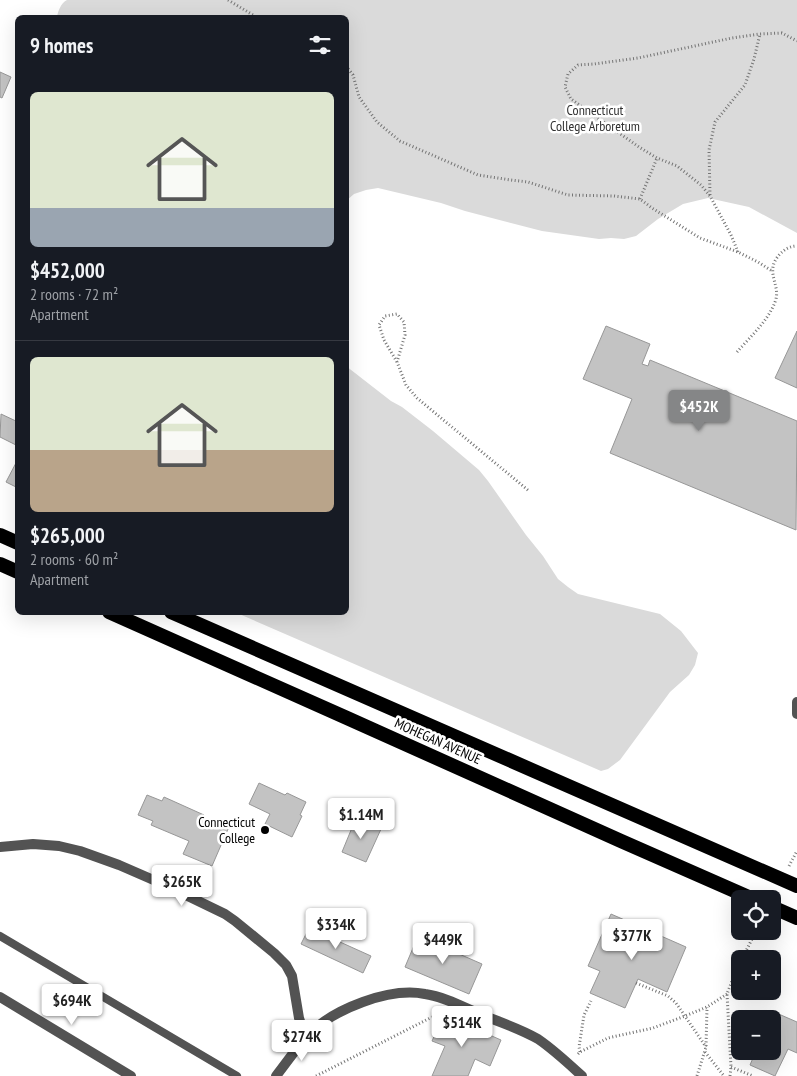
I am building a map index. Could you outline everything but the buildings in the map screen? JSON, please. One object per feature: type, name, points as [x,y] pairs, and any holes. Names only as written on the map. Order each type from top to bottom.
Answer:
[{"type":"highway","points":[[0,535],[15,542]]},
{"type":"highway","points":[[0,564],[15,571]]},
{"type":"highway","name":"MOHEGAN AVENUE","points":[[116,615],[732,890]]},
{"type":"highway","name":"MOHEGAN AVENUE","points":[[179,615],[797,886]]},
{"type":"highway","points":[[781,911],[797,918]]},
{"type":"street","points":[[797,702],[797,714]]},
{"type":"street","points":[[0,847],[32,844],[59,846],[80,851],[102,858],[225,914],[274,953],[286,965],[292,976],[301,1024],[310,1034]]},
{"type":"street","points":[[276,1076],[298,1047],[331,1016],[382,996],[404,992],[436,996],[533,1036],[549,1047],[582,1076]]},
{"type":"street","points":[[0,997],[131,1076]]},
{"type":"lane","points":[[0,936],[237,1076]]},
{"type":"path","points":[[228,0],[253,15]]},
{"type":"path","points":[[738,252],[710,196],[701,185],[678,166],[657,158],[571,99],[565,87],[568,74],[578,65],[638,58],[732,38],[782,33],[797,41]]},
{"type":"path","points":[[710,196],[709,150],[715,122],[745,85],[760,34]]},
{"type":"path","points":[[349,69],[353,75],[360,97],[377,122],[400,141],[478,174],[528,182],[568,195],[614,196],[640,199],[700,238],[738,252],[772,271]]},
{"type":"path","points":[[640,199],[657,158]]},
{"type":"path","points":[[737,352],[769,315],[776,300],[776,288],[772,271],[774,260],[791,246],[797,246]]},
{"type":"path","points":[[397,362],[406,335],[404,322],[397,314],[385,316],[379,325],[384,340],[397,362],[406,385],[417,398],[529,491]]},
{"type":"path","points":[[636,983],[671,998],[680,1008],[706,1047]]},
{"type":"path","points":[[730,1076],[727,994],[731,984]]},
{"type":"path","points":[[590,1001],[583,1017],[580,1052],[608,1038],[653,1028],[685,1016],[707,1007],[727,994]]},
{"type":"path","points":[[698,1076],[706,1047],[707,1007]]},
{"type":"path","points":[[316,1076],[442,1012]]},
{"type":"path","points":[[705,1052],[724,1076]]},
{"type":"path","points":[[731,1066],[753,1076]]},
{"type":"green space","name":"Connecticut College Arboretum","points":[[67,0],[797,0],[797,233],[749,207],[708,198],[683,204],[658,219],[636,236],[624,239],[599,239],[542,231],[378,188],[354,194],[349,198],[349,15],[57,15],[63,3]]},
{"type":"green space","points":[[349,368],[433,431],[479,470],[558,579],[578,594],[660,614],[681,631],[698,653],[695,665],[689,675],[670,692],[620,760],[608,769],[601,771],[242,615],[349,615]]},
{"type":"place","name":"Connecticut College","points":[[265,830]]}]
